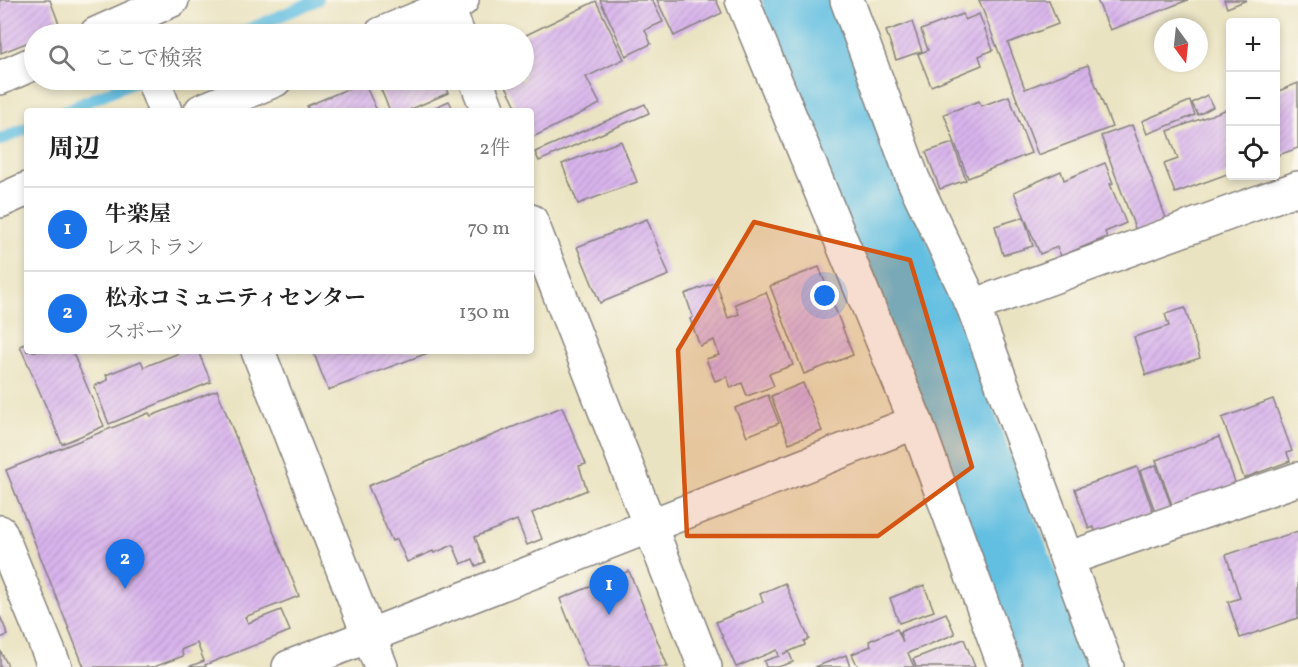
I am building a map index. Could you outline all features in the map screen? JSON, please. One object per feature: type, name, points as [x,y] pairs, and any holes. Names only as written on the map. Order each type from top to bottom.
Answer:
[{"type":"street","points":[[129,18],[172,0]]},
{"type":"street","points":[[742,0],[916,422],[1005,667]]},
{"type":"street","points":[[849,1],[913,180],[973,306],[1107,667]]},
{"type":"street","points":[[418,24],[456,14]]},
{"type":"street","points":[[0,78],[24,67]]},
{"type":"street","points":[[208,108],[251,90]]},
{"type":"street","points":[[480,90],[487,108]]},
{"type":"street","points":[[973,306],[1298,188]]},
{"type":"street","points":[[0,201],[24,190]]},
{"type":"street","points":[[534,229],[705,667]]},
{"type":"street","points":[[259,354],[381,667]]},
{"type":"street","points":[[289,667],[916,422]]},
{"type":"street","points":[[1067,559],[1298,479]]},
{"type":"street","points":[[0,532],[55,667]]},
{"type":"highlighted area","points":[[754,222],[910,260],[972,467],[878,536],[687,536],[678,350]]},
{"type":"building","points":[[0,0],[50,0],[59,24],[24,24],[24,44],[1,53]]},
{"type":"building","points":[[600,0],[652,0],[663,22],[645,30],[651,44],[626,56]]},
{"type":"building","points":[[657,0],[716,0],[722,13],[674,36]]},
{"type":"building","points":[[979,0],[1049,0],[1058,24],[1008,43],[1025,89],[1088,65],[1112,127],[1038,155]]},
{"type":"building","points":[[1097,0],[1188,0],[1110,30]]},
{"type":"building","points":[[1224,0],[1247,0],[1227,8]]},
{"type":"building","points":[[596,1],[624,59],[586,77],[600,104],[534,137],[534,108],[517,108],[508,90],[534,90],[534,31]]},
{"type":"building","points":[[963,14],[965,20],[979,14],[993,50],[979,56],[982,65],[931,86],[918,54],[928,50],[921,30]]},
{"type":"building","points":[[912,22],[922,51],[896,60],[886,31]]},
{"type":"building","points":[[1298,83],[1298,148],[1280,155],[1280,126],[1280,90]]},
{"type":"building","points":[[345,90],[368,90],[376,108],[308,108],[307,106]]},
{"type":"building","points":[[381,90],[447,90],[448,93],[414,108],[389,108]]},
{"type":"building","points":[[1207,95],[1213,107],[1198,115],[1192,103]]},
{"type":"building","points":[[1009,96],[1031,153],[968,178],[944,114],[979,101],[981,106]]},
{"type":"building","points":[[449,101],[452,108],[433,108]]},
{"type":"building","points":[[1190,101],[1195,115],[1147,134],[1142,121]]},
{"type":"building","points":[[645,104],[649,113],[539,161],[535,152]]},
{"type":"building","points":[[1226,109],[1226,174],[1175,193],[1164,164],[1178,159],[1168,131]]},
{"type":"building","points":[[1132,125],[1167,221],[1136,231],[1101,136]]},
{"type":"building","points":[[621,141],[637,182],[578,204],[562,164]]},
{"type":"building","points":[[953,143],[966,180],[940,189],[926,152]]},
{"type":"building","points":[[1105,163],[1113,183],[1110,184],[1126,223],[1105,232],[1107,237],[1061,256],[1057,247],[1040,254],[1014,192],[1061,171],[1064,180]]},
{"type":"building","points":[[1024,217],[1033,246],[1003,255],[995,226]]},
{"type":"building","points":[[647,219],[669,275],[600,303],[577,247]]},
{"type":"building","points":[[819,267],[853,355],[804,374],[770,286]]},
{"type":"building","points":[[716,282],[728,318],[739,314],[735,304],[766,292],[793,365],[769,374],[774,386],[747,396],[742,383],[731,388],[727,377],[715,381],[706,359],[719,355],[714,340],[700,346],[690,319],[693,317],[685,294]]},
{"type":"building","points":[[1185,308],[1200,358],[1146,375],[1134,337],[1169,326],[1165,314]]},
{"type":"building","points":[[24,344],[24,354],[73,354],[104,426],[62,444],[20,346]]},
{"type":"building","points":[[176,354],[199,354],[211,382],[109,424],[94,386],[108,380],[106,375],[141,361],[144,367]]},
{"type":"building","points":[[314,354],[425,354],[328,390]]},
{"type":"building","points":[[803,383],[822,431],[789,443],[771,396]]},
{"type":"building","points":[[217,390],[299,596],[245,617],[248,623],[281,610],[290,631],[205,665],[206,667],[188,667],[204,661],[197,643],[181,650],[183,656],[154,667],[84,667],[6,470],[149,413],[151,416]]},
{"type":"building","points":[[768,395],[779,423],[747,436],[735,408]]},
{"type":"building","points":[[1273,399],[1292,451],[1287,453],[1290,461],[1244,478],[1222,418]]},
{"type":"building","points":[[562,407],[586,464],[579,466],[587,490],[532,513],[542,539],[527,545],[517,520],[475,537],[485,562],[476,566],[473,559],[461,564],[453,545],[407,562],[397,539],[392,541],[368,486]]},
{"type":"building","points":[[1219,437],[1236,485],[1173,508],[1156,460]]},
{"type":"building","points":[[1156,465],[1172,508],[1156,514],[1140,471]]},
{"type":"building","points":[[1137,467],[1154,514],[1096,535],[1094,527],[1089,529],[1075,489]]},
{"type":"building","points":[[1298,531],[1298,618],[1240,638],[1228,602],[1240,598],[1226,555]]},
{"type":"building","points":[[629,571],[668,667],[587,667],[560,599]]},
{"type":"building","points":[[785,583],[809,639],[804,641],[805,645],[783,654],[789,652],[793,662],[778,667],[766,667],[764,661],[779,656],[777,650],[736,667],[716,622],[763,602],[760,594]]},
{"type":"building","points":[[924,585],[934,611],[899,623],[890,598]]},
{"type":"building","points":[[946,613],[955,634],[908,653],[914,667],[858,667],[852,654],[871,646],[869,641],[897,629],[903,642],[900,632]]},
{"type":"building","points":[[0,616],[8,635],[0,638]]},
{"type":"building","points":[[964,639],[975,667],[916,667],[913,659]]},
{"type":"building","points":[[0,650],[8,666],[6,667],[0,667]]},
{"type":"building","points":[[846,655],[850,667],[815,667]]},
{"type":"waterway","points":[[261,24],[317,0]]},
{"type":"waterway","points":[[797,0],[1056,667]]},
{"type":"waterway","points":[[72,108],[114,90]]},
{"type":"waterway","points":[[0,140],[24,129]]},
{"type":"place","name":"松永コミュニティセンター","points":[[125,589]]},
{"type":"place","name":"牛楽屋","points":[[609,615]]}]
